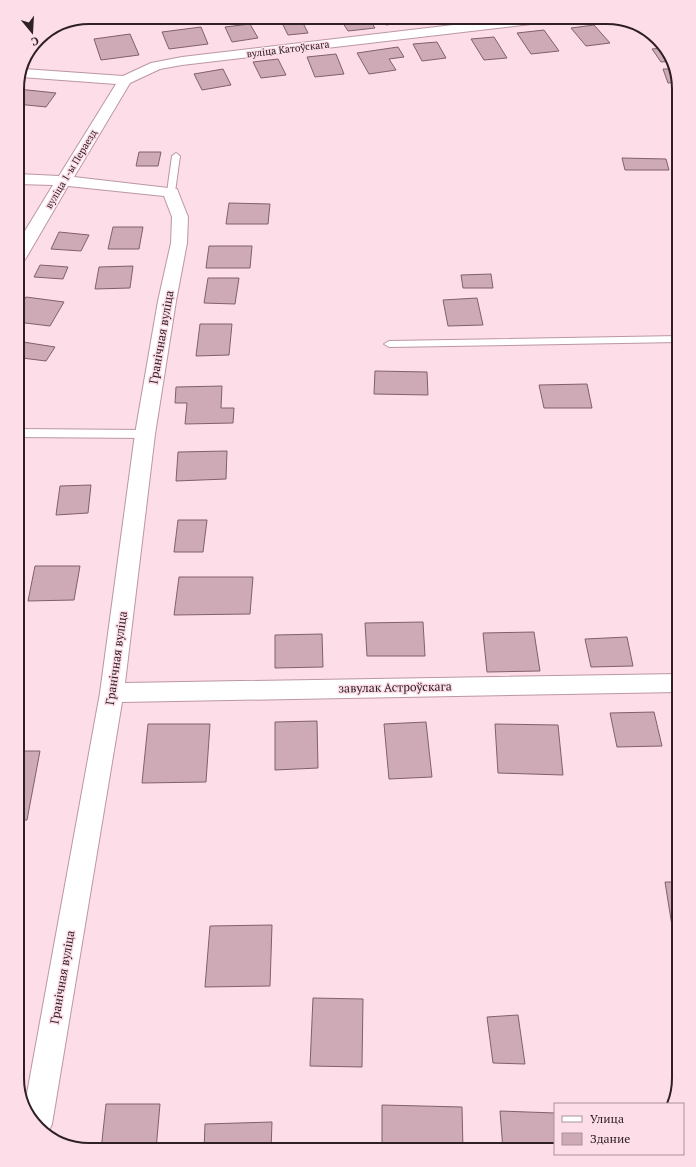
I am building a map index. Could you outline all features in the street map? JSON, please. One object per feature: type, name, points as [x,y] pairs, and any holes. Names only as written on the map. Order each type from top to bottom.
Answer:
[{"type":"street","name":"вуліца Катоўскага","points":[[26,73],[126,80],[156,66],[182,61],[496,24]]},
{"type":"street","name":"вуліца 1-ы Пераезд","points":[[24,246],[126,80]]},
{"type":"street","points":[[24,179],[63,181],[170,192]]},
{"type":"street","name":"Гранічная вуліца","points":[[38,1118],[112,692],[145,434],[167,301],[179,243],[180,217],[170,192]]},
{"type":"street","name":"завулак Астроўскага","points":[[112,692],[672,683]]},
{"type":"lane","points":[[170,192],[176,156]]},
{"type":"lane","points":[[389,344],[672,339]]},
{"type":"lane","points":[[24,433],[145,434]]},
{"type":"building","points":[[250,24],[258,38],[232,42],[225,27]]},
{"type":"building","points":[[282,24],[304,24],[308,33],[288,35]]},
{"type":"building","points":[[344,24],[372,24],[375,28],[348,31]]},
{"type":"building","points":[[594,25],[610,43],[586,46],[571,28]]},
{"type":"building","points":[[201,27],[208,44],[169,49],[162,32]]},
{"type":"building","points":[[544,30],[559,51],[531,54],[517,33]]},
{"type":"building","points":[[130,34],[139,55],[101,60],[94,39]]},
{"type":"building","points":[[494,37],[507,58],[484,60],[471,39]]},
{"type":"building","points":[[437,42],[446,58],[422,61],[413,44]]},
{"type":"building","points":[[398,47],[404,57],[389,59],[396,70],[369,74],[357,53]]},
{"type":"building","points":[[658,48],[666,62],[661,62],[652,49]]},
{"type":"building","points":[[336,54],[344,74],[315,77],[307,57]]},
{"type":"building","points":[[278,59],[286,75],[261,78],[253,62]]},
{"type":"building","points":[[223,69],[231,85],[202,90],[194,74]]},
{"type":"building","points":[[663,69],[669,69],[670,72],[671,83],[668,83]]},
{"type":"building","points":[[24,90],[56,93],[46,107],[24,105]]},
{"type":"building","points":[[139,152],[161,152],[158,166],[136,166]]},
{"type":"building","points":[[622,158],[666,159],[669,170],[625,170]]},
{"type":"building","points":[[229,203],[270,204],[268,224],[226,224]]},
{"type":"building","points":[[113,227],[143,227],[139,249],[108,249]]},
{"type":"building","points":[[59,232],[89,235],[81,251],[51,249]]},
{"type":"building","points":[[209,246],[252,246],[250,268],[206,268]]},
{"type":"building","points":[[40,265],[68,267],[63,279],[34,277]]},
{"type":"building","points":[[133,266],[130,288],[95,289],[99,267]]},
{"type":"building","points":[[491,274],[493,288],[463,288],[461,275]]},
{"type":"building","points":[[208,278],[239,278],[235,304],[204,303]]},
{"type":"building","points":[[26,297],[64,302],[50,326],[24,323],[24,300]]},
{"type":"building","points":[[477,298],[483,325],[448,326],[443,300]]},
{"type":"building","points":[[200,324],[232,324],[229,355],[196,356]]},
{"type":"building","points":[[24,342],[55,347],[46,361],[24,358]]},
{"type":"building","points":[[375,371],[427,372],[428,395],[374,394]]},
{"type":"building","points":[[587,384],[592,408],[544,408],[539,385]]},
{"type":"building","points":[[222,386],[221,408],[234,408],[233,423],[185,424],[187,403],[175,403],[176,387]]},
{"type":"building","points":[[227,451],[226,479],[176,481],[178,452]]},
{"type":"building","points":[[91,485],[88,513],[56,515],[60,486]]},
{"type":"building","points":[[178,520],[207,520],[203,552],[174,552]]},
{"type":"building","points":[[35,566],[80,566],[74,600],[28,601]]},
{"type":"building","points":[[179,577],[253,577],[250,614],[174,615]]},
{"type":"building","points":[[423,622],[425,656],[367,656],[365,623]]},
{"type":"building","points":[[534,632],[540,671],[487,672],[483,633]]},
{"type":"building","points":[[322,634],[323,667],[275,668],[275,635]]},
{"type":"building","points":[[627,637],[633,666],[591,667],[585,639]]},
{"type":"building","points":[[654,712],[662,746],[617,747],[610,713]]},
{"type":"building","points":[[317,721],[318,768],[275,770],[275,722]]},
{"type":"building","points":[[426,722],[432,777],[389,779],[384,724]]},
{"type":"building","points":[[148,724],[210,724],[206,782],[142,783]]},
{"type":"building","points":[[495,724],[558,725],[563,775],[498,773]]},
{"type":"building","points":[[24,751],[40,751],[27,820],[24,820]]},
{"type":"building","points":[[665,882],[672,882],[672,926]]},
{"type":"building","points":[[272,925],[270,986],[205,987],[210,926]]},
{"type":"building","points":[[313,998],[363,999],[362,1067],[310,1066]]},
{"type":"building","points":[[518,1015],[525,1064],[493,1063],[487,1017]]},
{"type":"building","points":[[106,1104],[160,1104],[157,1143],[102,1143]]},
{"type":"building","points":[[382,1105],[462,1107],[463,1143],[382,1143]]},
{"type":"building","points":[[500,1111],[554,1113],[554,1143],[502,1143]]},
{"type":"building","points":[[272,1122],[271,1143],[204,1143],[205,1124]]}]
